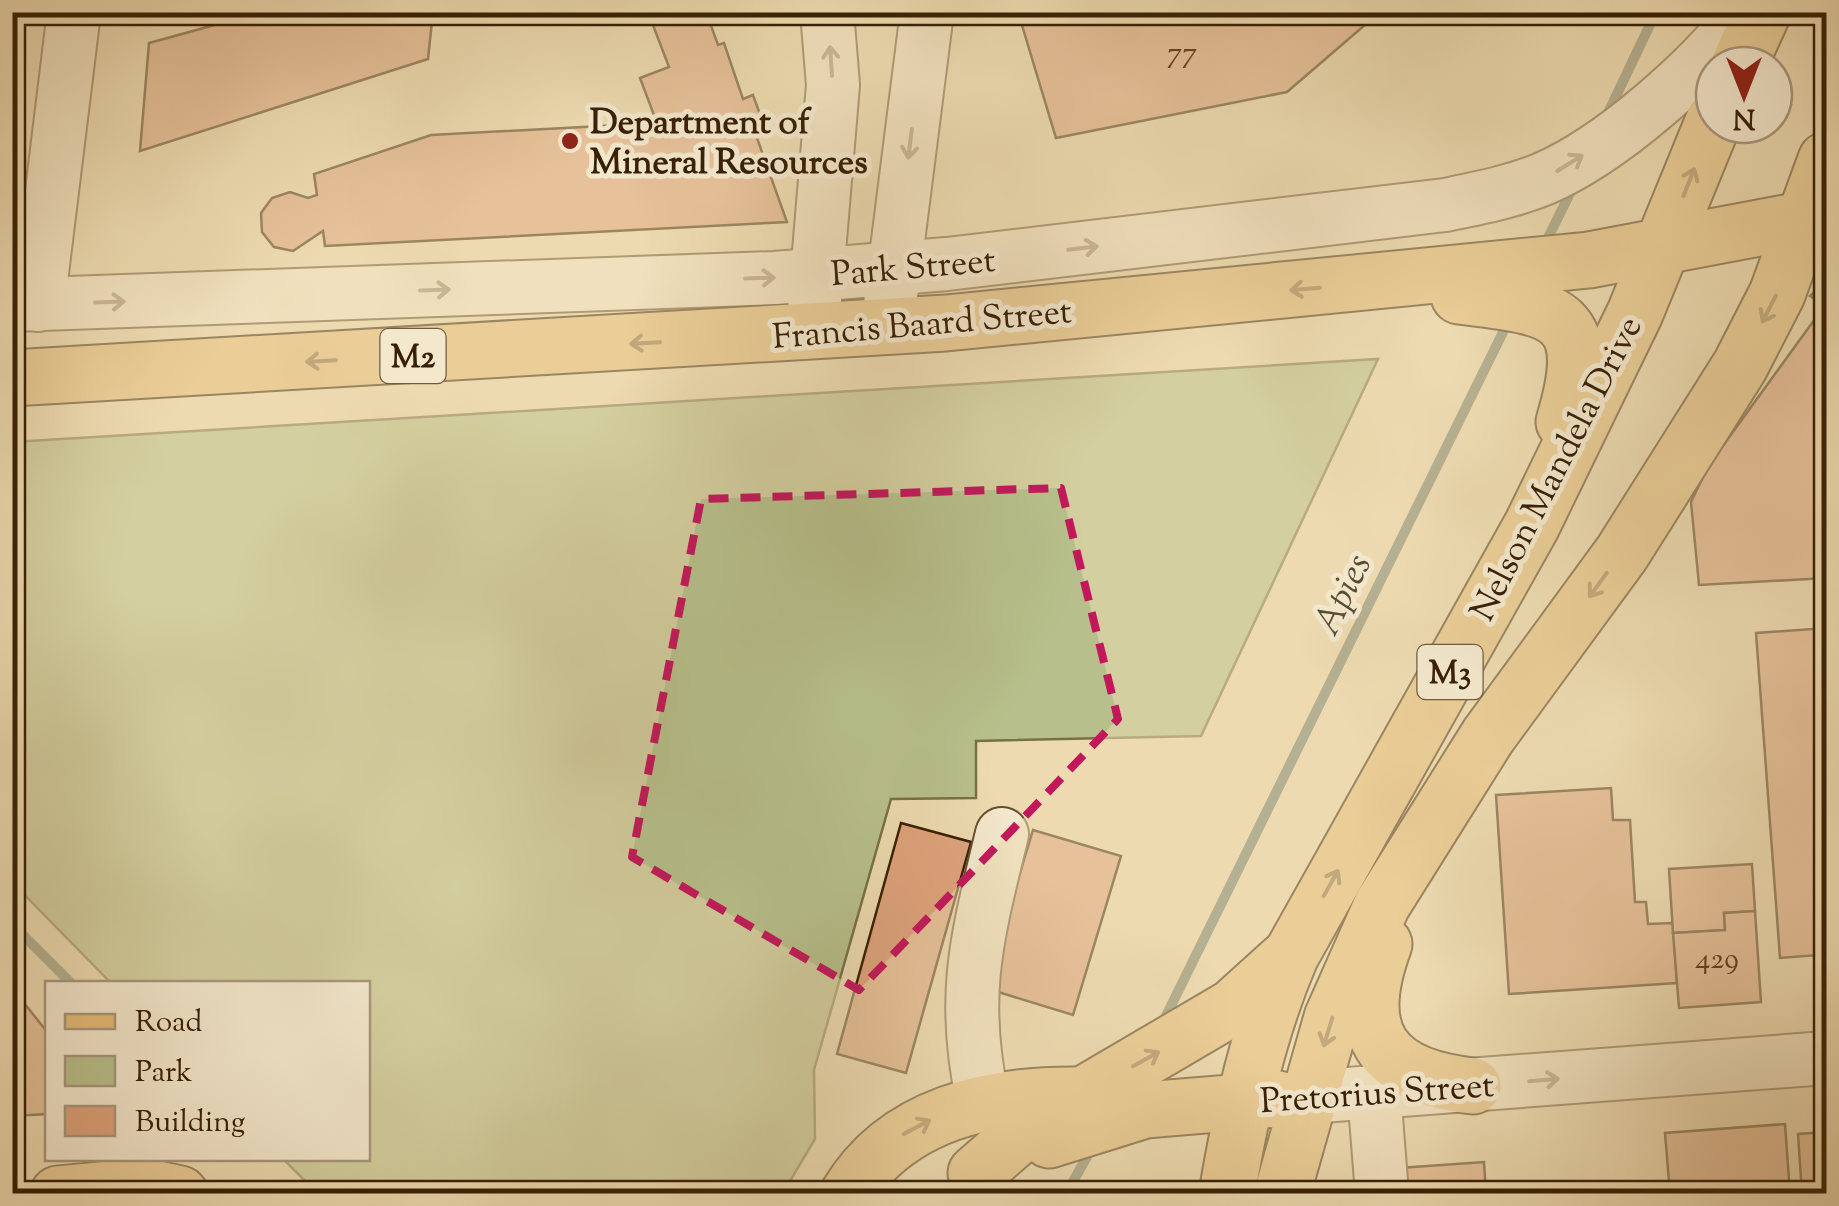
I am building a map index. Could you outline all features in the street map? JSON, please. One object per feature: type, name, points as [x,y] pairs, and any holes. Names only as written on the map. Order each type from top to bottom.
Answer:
[{"type":"main road","points":[[1748,45],[1763,12]]},
{"type":"main road","name":"Nelson Mandela Drive","points":[[1226,1194],[1242,1102],[1268,1008],[1291,955],[1532,525],[1664,244],[1704,145]]},
{"type":"main road","name":"M3","points":[[1282,1194],[1308,1097],[1346,981],[1382,905],[1419,852],[1488,736],[1622,553],[1740,366],[1817,218],[1826,160]]},
{"type":"main road","name":"Francis Baard Street","points":[[12,378],[812,332],[1364,283],[1468,285],[1664,244],[1817,218]]},
{"type":"main road","points":[[1468,285],[1534,305],[1559,318],[1573,337],[1576,357],[1569,405],[1532,525]]},
{"type":"main road","points":[[1419,852],[1376,966],[1373,1019],[1378,1038],[1392,1060],[1408,1072],[1429,1081],[1473,1086]]},
{"type":"main road","points":[[979,1173],[1030,1126],[1108,1097],[1233,1007],[1291,955]]},
{"type":"main road","name":"Pretorius Street","points":[[848,1194],[862,1172],[893,1140],[933,1119],[983,1102],[1036,1095],[1242,1102],[1308,1097]]},
{"type":"main road","points":[[58,1194],[143,1186],[180,1194]]},
{"type":"street","points":[[26,305],[30,224],[74,12]]},
{"type":"street","points":[[812,332],[832,86],[827,12]]},
{"type":"street","points":[[887,326],[927,12]]},
{"type":"street","name":"Park Street","points":[[26,305],[816,275],[1446,205],[1491,196],[1546,178],[1641,114],[1682,81],[1745,12]]},
{"type":"street","points":[[983,1102],[970,1032],[970,994],[1002,834]]},
{"type":"street","name":"Pretorius Street","points":[[1308,1097],[1826,1058]]},
{"type":"street","points":[[1374,1092],[1382,1194]]},
{"type":"highlighted area","points":[[1061,488],[1118,719],[859,990],[632,857],[701,499]]},
{"type":"green space","points":[[1378,359],[1201,736],[976,741],[976,798],[891,799],[814,1070],[815,1139],[783,1193],[317,1193],[285,1161],[370,1161],[370,981],[109,981],[13,883],[13,442]]},
{"type":"building","points":[[262,12],[433,12],[428,59],[140,151],[149,43]]},
{"type":"building","points":[[648,12],[706,12],[718,45],[724,43],[743,99],[753,95],[767,134],[757,138],[787,222],[325,246],[323,231],[293,251],[274,247],[262,232],[261,213],[272,198],[290,192],[308,198],[317,195],[314,174],[431,135],[657,123],[640,78],[669,67]]},
{"type":"building","points":[[1018,12],[1380,12],[1287,92],[1056,138]]},
{"type":"building","points":[[1826,280],[1826,578],[1699,585],[1691,502],[1709,465],[1825,305],[1810,296]]},
{"type":"building","points":[[1826,628],[1826,976],[1819,977],[1818,955],[1780,958],[1756,633]]},
{"type":"building","points":[[1611,788],[1613,820],[1630,820],[1635,902],[1646,902],[1648,924],[1673,923],[1677,983],[1509,994],[1496,795]]},
{"type":"building","points":[[901,823],[971,842],[906,1073],[837,1054]]},
{"type":"building","points":[[1033,830],[1121,856],[1073,1015],[985,988]]},
{"type":"building","points":[[1752,864],[1755,911],[1724,913],[1725,930],[1673,933],[1669,869]]},
{"type":"building","points":[[1755,911],[1761,1002],[1679,1008],[1673,933],[1725,930],[1724,913]]},
{"type":"building","points":[[12,988],[45,1029],[45,1114],[12,1116]]},
{"type":"building","points":[[1785,1124],[1790,1194],[1670,1194],[1665,1133]]},
{"type":"building","points":[[1826,1132],[1826,1194],[1802,1194],[1798,1134]]},
{"type":"building","points":[[1484,1162],[1486,1194],[1400,1194],[1399,1168]]},
{"type":"waterway","name":"Apies","points":[[1607,115],[1656,12]]},
{"type":"waterway","name":"Apies","points":[[1544,246],[1574,185]]},
{"type":"waterway","name":"Apies","points":[[1163,1022],[1509,320]]},
{"type":"waterway","points":[[12,924],[69,981]]},
{"type":"waterway","name":"Apies","points":[[1066,1194],[1093,1146]]},
{"type":"place","name":"Department of Mineral Resources","points":[[570,141]]}]
